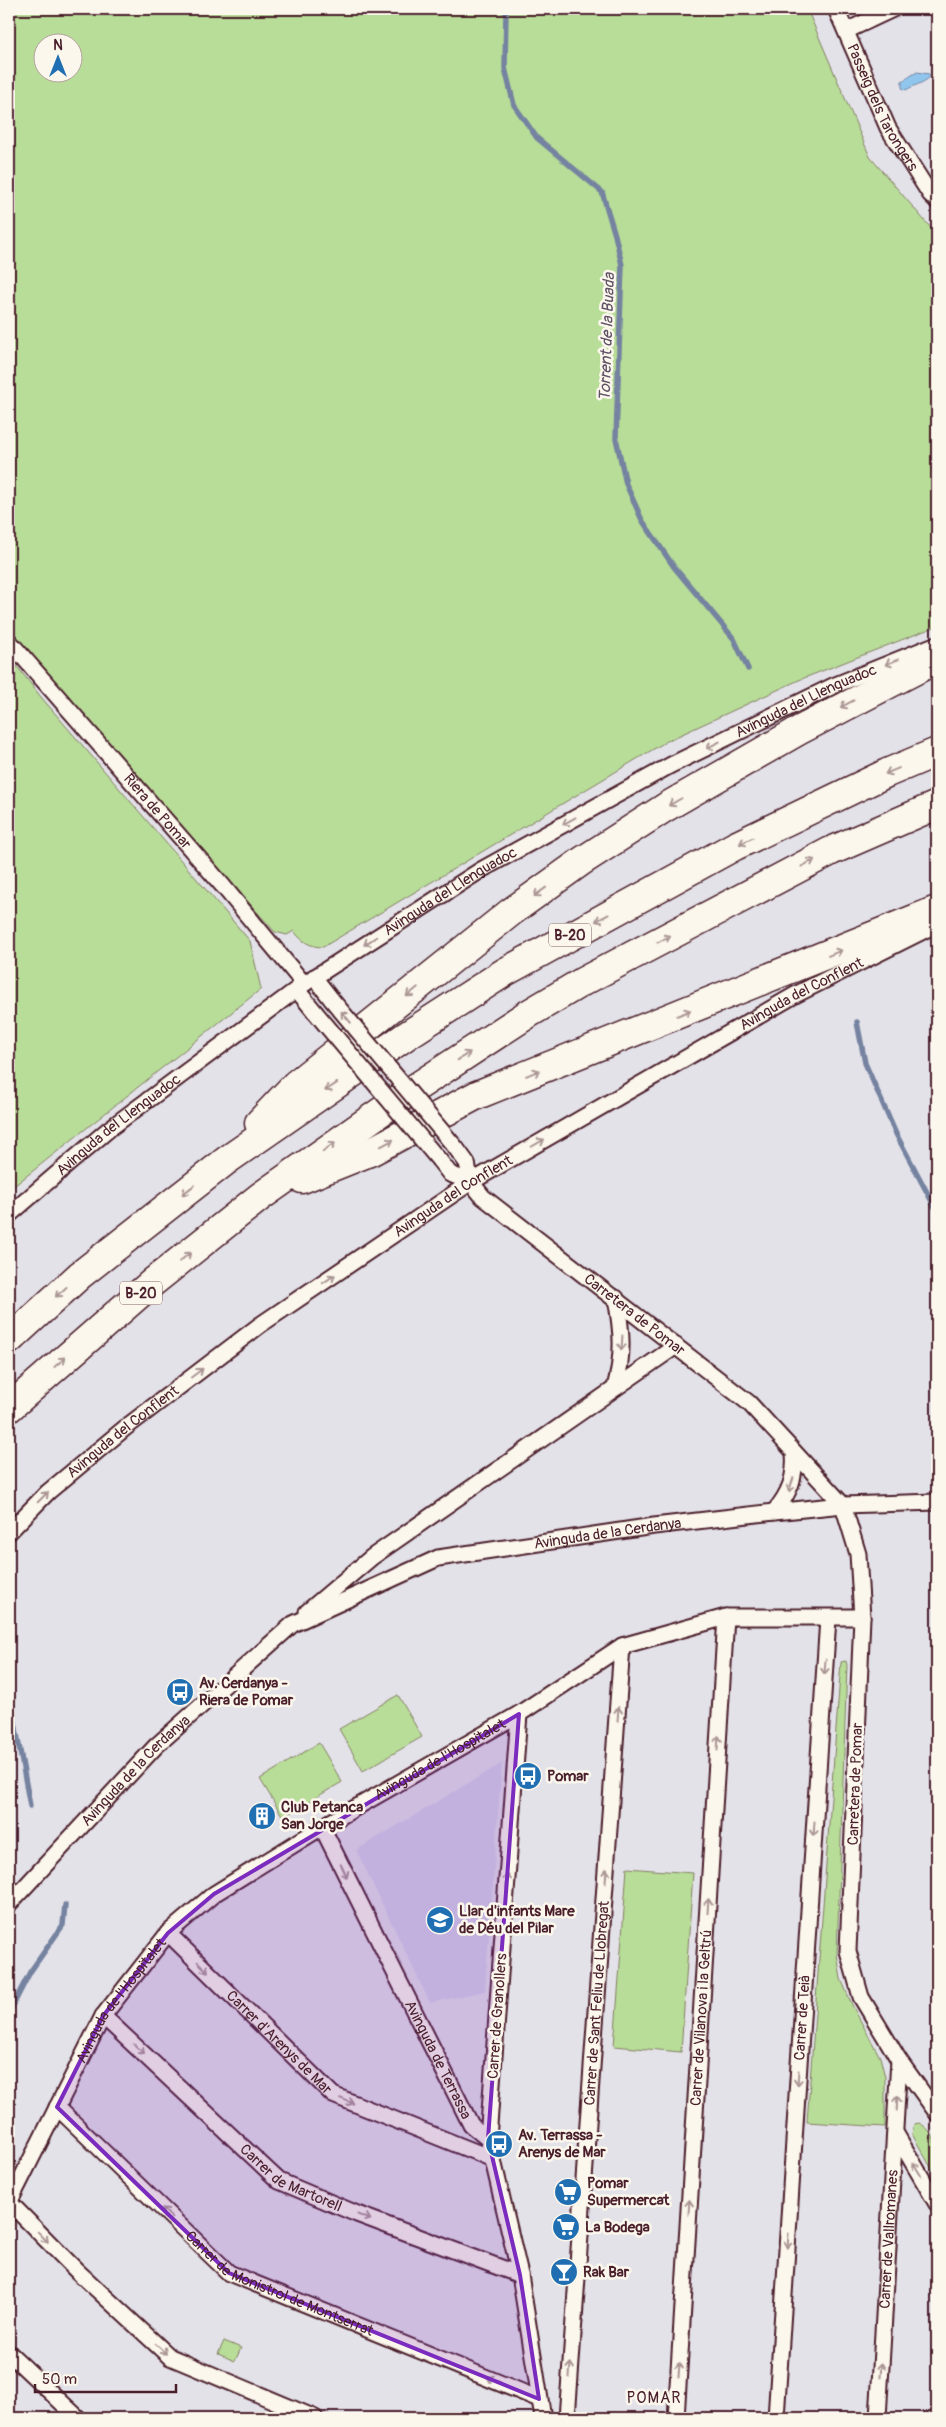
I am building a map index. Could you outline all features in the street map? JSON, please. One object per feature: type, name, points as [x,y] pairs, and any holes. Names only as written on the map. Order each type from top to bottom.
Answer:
[{"type":"highway","points":[[227,1160],[296,1084],[511,912],[582,862],[666,807],[798,730],[937,659]]},
{"type":"highway","name":"B-20","points":[[9,1340],[80,1275],[227,1160],[398,1042],[521,962],[735,846],[887,773],[937,752]]},
{"type":"highway","name":"B-20","points":[[9,1408],[153,1282],[261,1196],[406,1094],[528,1014],[582,982],[831,851],[937,805]]},
{"type":"highway","points":[[261,1196],[372,1151],[477,1095],[937,910]]},
{"type":"street","name":"Passeig dels Tarongers","points":[[836,9],[888,128],[930,194],[937,201]]},
{"type":"street","points":[[846,32],[894,9]]},
{"type":"street","name":"Riera de Pomar","points":[[9,641],[223,886],[305,984]]},
{"type":"street","name":"Avinguda del Llenguadoc","points":[[9,1215],[108,1129],[305,984],[481,870],[671,766],[833,686],[937,644]]},
{"type":"street","name":"Avinguda del Conflent","points":[[9,1532],[48,1492],[125,1428],[260,1325],[471,1182],[795,995],[937,924]]},
{"type":"street","name":"Carretera de Pomar","points":[[305,984],[315,1012],[450,1174],[471,1182]]},
{"type":"street","name":"Carretera de Pomar","points":[[305,984],[332,1000],[456,1148],[467,1163],[471,1182],[483,1197],[616,1298],[749,1403],[843,1505],[858,1554],[862,1618],[848,1951],[861,1997],[899,2060],[937,2113]]},
{"type":"street","points":[[615,1388],[621,1364],[623,1334],[616,1298]]},
{"type":"street","name":"Avinguda de la Cerdanya","points":[[9,1904],[156,1746],[293,1624],[372,1557],[676,1346]]},
{"type":"street","points":[[774,1512],[784,1501],[794,1480],[794,1452]]},
{"type":"street","name":"Avinguda de la Cerdanya","points":[[293,1624],[438,1558],[654,1526],[774,1512],[843,1505],[937,1502]]},
{"type":"street","name":"Avinguda de l'Hospitalet","points":[[9,2202],[103,2016],[168,1933],[214,1894],[322,1827],[519,1714],[622,1646],[726,1618],[862,1618]]},
{"type":"street","name":"Carrer de Vilanova i la Geltrú","points":[[676,2418],[726,1618]]},
{"type":"street","name":"Carrer de Teià","points":[[776,2418],[828,1618]]},
{"type":"street","name":"Carrer de Sant Feliu de Llobregat","points":[[567,2418],[622,1646]]},
{"type":"street","name":"Carrer de Granollers","points":[[488,2139],[519,1714]]},
{"type":"street","name":"Avinguda de Terrassa","points":[[322,1827],[471,2126],[488,2139]]},
{"type":"street","name":"Carrer d'Arenys de Mar","points":[[168,1933],[333,2095],[493,2159]]},
{"type":"street","name":"Carrer de Martorell","points":[[103,2016],[279,2181],[357,2214],[520,2275]]},
{"type":"street","name":"Carrer de Vallromanes","points":[[878,2418],[899,2060]]},
{"type":"street","name":"Carrer de Monistrol de Montserrat","points":[[57,2107],[229,2273],[539,2399]]},
{"type":"street","points":[[896,2134],[937,2204]]},
{"type":"street","points":[[488,2139],[520,2275],[542,2418]]},
{"type":"street","points":[[9,2202],[76,2270],[170,2357],[315,2418]]},
{"type":"street","points":[[9,2353],[78,2418]]},
{"type":"highlighted area","points":[[519,1714],[488,2139],[520,2275],[539,2399],[229,2273],[57,2107],[103,2016],[168,1933],[214,1894]]},
{"type":"shaded area","name":"Llar d'infants Mare de Déu del Pilar","points":[[502,1763],[485,1991],[430,2003],[356,1850]]},
{"type":"green space","points":[[9,9],[807,9],[870,157],[937,235],[937,626],[799,680],[667,741],[323,947],[306,943],[294,931],[287,935],[275,932],[60,691],[9,628]]},
{"type":"green space","points":[[9,656],[41,697],[250,941],[261,989],[9,1190]]},
{"type":"green space","points":[[846,1661],[837,1954],[841,1979],[853,2007],[880,2057],[885,2077],[885,2127],[807,2122],[841,1662]]},
{"type":"green space","points":[[398,1695],[422,1737],[363,1771],[339,1729]]},
{"type":"green space","points":[[319,1743],[342,1782],[283,1817],[260,1779]]},
{"type":"green space","points":[[627,1868],[693,1873],[681,2052],[614,2046]]},
{"type":"green space","points":[[919,2123],[931,2133],[934,2140],[937,2154],[937,2178],[912,2134],[914,2124]]},
{"type":"green space","points":[[224,2341],[241,2348],[235,2361],[218,2354]]},
{"type":"water","points":[[917,72],[931,76],[906,90],[902,88],[902,81]]},
{"type":"waterway","name":"Torrent de la Buada","points":[[506,9],[505,68],[514,105],[537,138],[602,192],[615,235],[622,265],[616,438],[626,484],[642,520],[674,567],[734,639],[748,669]]},
{"type":"waterway","name":"Torrent de la Buada","points":[[857,1022],[865,1063],[896,1134],[937,1211]]},
{"type":"waterway","name":"Riera de Pomar","points":[[9,1690],[30,1806]]},
{"type":"waterway","name":"Riera de Pomar","points":[[9,2013],[30,1972],[63,1925],[65,1905]]},
{"type":"place","name":"Av. Cerdanya - Riera de Pomar","points":[[180,1692]]},
{"type":"place","name":"Pomar","points":[[528,1776]]},
{"type":"place","name":"Club Petanca San Jorge","points":[[262,1816]]},
{"type":"place","name":"Llar d'infants Mare de Déu del Pilar","points":[[440,1920]]},
{"type":"place","name":"Av. Terrassa - Arenys de Mar","points":[[499,2144]]},
{"type":"place","name":"Pomar Supermercat","points":[[568,2192]]},
{"type":"place","name":"La Bodega","points":[[566,2227]]},
{"type":"place","name":"Rak Bar","points":[[564,2272]]},
{"type":"district","name":"POMAR","points":[[654,2397]]}]
